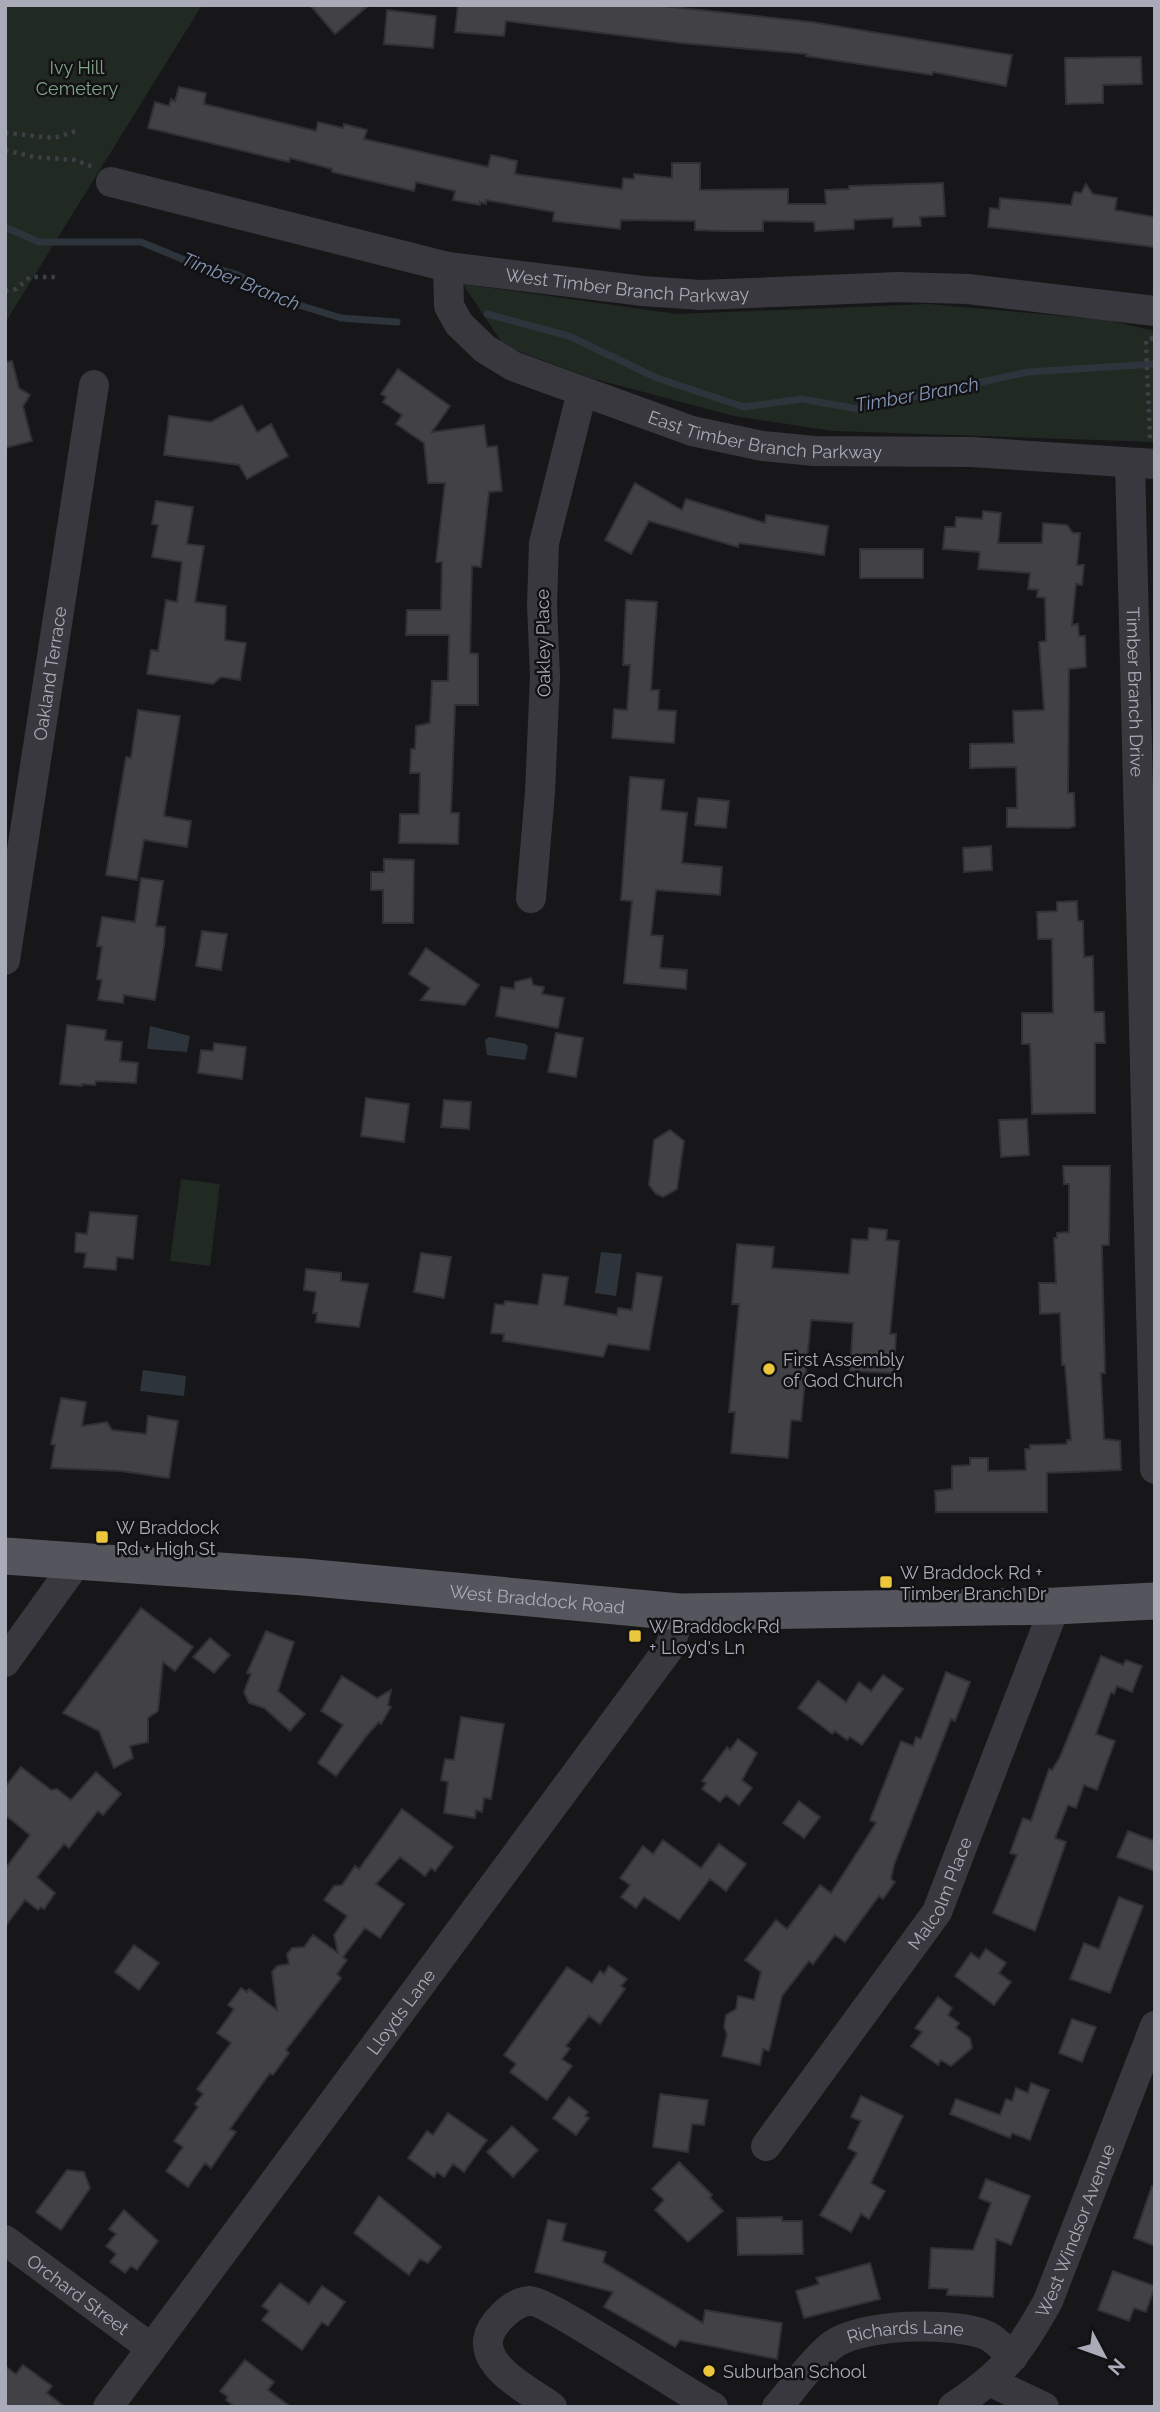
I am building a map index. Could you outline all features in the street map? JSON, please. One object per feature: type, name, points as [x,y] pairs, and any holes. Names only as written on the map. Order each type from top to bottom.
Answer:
[{"type":"main road","name":"West Braddock Road","points":[[5,1556],[79,1559],[680,1612],[1055,1606],[1155,1601]]},
{"type":"street","name":"West Timber Branch Parkway","points":[[111,182],[448,267],[643,291],[701,295],[898,287],[968,289],[1155,311]]},
{"type":"street","name":"East Timber Branch Parkway","points":[[448,267],[449,306],[470,335],[513,366],[692,430],[762,446],[814,452],[971,452],[1142,464]]},
{"type":"street","name":"Oakland Terrace","points":[[5,960],[94,385]]},
{"type":"street","name":"Oakley Place","points":[[531,898],[540,792],[545,677],[542,604],[544,543],[582,392]]},
{"type":"street","name":"Timber Branch Drive","points":[[1142,464],[1155,1469]]},
{"type":"street","points":[[5,1662],[79,1559]]},
{"type":"street","name":"Malcolm Place","points":[[766,2146],[937,1912],[1055,1606]]},
{"type":"street","name":"Lloyds Lane","points":[[108,2407],[670,1647],[680,1612]]},
{"type":"street","name":"West Windsor Avenue","points":[[953,2407],[991,2382],[1029,2336],[1066,2260],[1155,2026]]},
{"type":"street","name":"Orchard Street","points":[[5,2240],[151,2348]]},
{"type":"street","points":[[552,2407],[500,2368],[491,2354],[488,2340],[499,2319],[528,2301],[538,2302],[713,2407]]},
{"type":"street","name":"Richards Lane","points":[[777,2407],[831,2346],[878,2330],[928,2325],[969,2329],[990,2337],[1013,2357]]},
{"type":"street","points":[[991,2382],[1044,2407]]},
{"type":"path","points":[[5,132],[54,138],[79,130]]},
{"type":"path","points":[[5,150],[34,157],[80,161],[105,172],[101,184],[111,182]]},
{"type":"path","points":[[5,291],[16,289],[30,277],[55,277]]},
{"type":"path","points":[[1147,386],[1146,340],[1155,338]]},
{"type":"green space","name":"Ivy Hill Cemetery","points":[[5,5],[202,5],[5,323]]},
{"type":"green space","points":[[463,284],[677,314],[929,304],[1107,320],[1155,331],[1155,442],[833,431],[734,416],[591,378],[504,346]]},
{"type":"green space","points":[[181,1179],[220,1184],[210,1266],[170,1261]]},
{"type":"shaded area","points":[[150,1026],[190,1036],[187,1052],[147,1049]]},
{"type":"shaded area","points":[[489,1037],[526,1044],[528,1047],[525,1060],[487,1055],[485,1040]]},
{"type":"shaded area","points":[[601,1252],[622,1254],[616,1296],[595,1293]]},
{"type":"shaded area","points":[[143,1370],[186,1376],[184,1396],[140,1391]]},
{"type":"building","points":[[310,5],[369,5],[335,34]]},
{"type":"building","points":[[458,5],[653,5],[812,22],[1012,55],[1006,86],[933,72],[932,75],[806,56],[807,54],[681,43],[506,21],[504,36],[455,32]]},
{"type":"building","points":[[387,10],[436,16],[433,48],[384,44]]},
{"type":"building","points":[[1141,57],[1142,84],[1103,85],[1103,103],[1066,104],[1065,58]]},
{"type":"building","points":[[179,87],[206,93],[204,104],[316,131],[318,122],[343,128],[344,124],[367,130],[364,139],[488,167],[491,155],[517,161],[515,174],[622,189],[623,178],[634,179],[634,174],[672,178],[672,163],[700,163],[700,190],[788,189],[788,204],[826,204],[825,190],[849,189],[849,186],[943,183],[945,216],[920,217],[921,226],[893,227],[893,218],[854,220],[854,229],[815,231],[814,222],[763,221],[763,231],[723,231],[695,230],[695,221],[621,220],[620,229],[553,221],[554,212],[486,200],[486,204],[480,202],[480,205],[453,200],[455,191],[416,182],[414,191],[332,172],[332,169],[290,158],[289,162],[148,128],[155,102],[169,106],[171,99],[175,101]]},
{"type":"building","points":[[1086,184],[1093,194],[1117,198],[1115,210],[1155,217],[1155,247],[988,227],[990,208],[999,209],[1000,198],[1071,205],[1074,192],[1081,193]]},
{"type":"building","points":[[12,361],[19,388],[30,395],[23,406],[32,441],[5,448],[5,362]]},
{"type":"building","points":[[398,369],[450,406],[432,432],[484,425],[487,447],[497,446],[502,491],[489,492],[481,567],[472,566],[470,653],[478,654],[478,705],[455,705],[451,813],[459,813],[458,844],[399,843],[400,814],[419,814],[420,773],[410,773],[411,749],[415,749],[416,726],[430,723],[432,681],[448,681],[449,635],[406,635],[407,610],[441,610],[442,562],[436,562],[445,483],[428,483],[424,443],[396,424],[402,415],[383,402],[386,397],[381,394]]},
{"type":"building","points":[[242,405],[257,432],[271,424],[288,456],[247,479],[239,465],[164,455],[169,416],[211,422]]},
{"type":"building","points":[[635,483],[682,510],[686,499],[765,523],[766,515],[828,526],[824,555],[739,543],[738,547],[649,521],[631,554],[605,540]]},
{"type":"building","points":[[156,501],[193,507],[187,544],[204,546],[195,602],[226,606],[225,640],[246,643],[240,680],[221,677],[213,684],[147,674],[151,650],[158,651],[166,600],[177,602],[182,562],[152,557],[158,525],[152,524]]},
{"type":"building","points":[[983,511],[1001,513],[998,543],[1042,543],[1043,523],[1067,525],[1073,533],[1080,533],[1077,565],[1084,565],[1082,585],[1076,584],[1072,625],[1078,624],[1079,636],[1085,636],[1086,667],[1069,669],[1068,793],[1074,793],[1075,826],[1069,828],[1007,827],[1007,808],[1017,808],[1016,767],[970,768],[970,744],[1014,743],[1013,711],[1044,710],[1039,642],[1046,641],[1045,598],[1037,597],[1038,590],[1028,589],[1030,573],[978,569],[980,552],[943,549],[945,527],[955,527],[956,517],[982,519]]},
{"type":"building","points":[[860,549],[923,549],[923,578],[860,578]]},
{"type":"building","points":[[626,600],[657,602],[651,690],[659,690],[658,710],[676,711],[674,743],[612,738],[614,709],[627,710],[630,665],[623,665]]},
{"type":"building","points":[[138,710],[180,716],[164,816],[191,821],[187,847],[144,840],[137,880],[106,875],[126,757],[131,758]]},
{"type":"building","points":[[630,777],[664,780],[661,810],[687,813],[682,863],[722,867],[720,895],[656,890],[651,935],[663,936],[660,968],[687,970],[686,989],[624,983],[632,901],[621,900]]},
{"type":"building","points":[[698,798],[729,801],[726,828],[695,825]]},
{"type":"building","points":[[991,846],[992,870],[964,872],[963,848]]},
{"type":"building","points":[[384,859],[414,860],[413,923],[383,923],[383,890],[371,890],[371,872],[384,872]]},
{"type":"building","points":[[141,878],[163,881],[156,926],[165,927],[164,945],[155,1000],[124,995],[123,1003],[98,1000],[102,980],[97,979],[102,947],[97,946],[102,917],[135,922]]},
{"type":"building","points":[[1077,901],[1078,921],[1083,921],[1084,957],[1093,956],[1094,1012],[1104,1012],[1105,1043],[1095,1043],[1095,1113],[1032,1114],[1030,1044],[1022,1044],[1022,1013],[1053,1013],[1052,939],[1038,939],[1037,912],[1057,911],[1057,902]]},
{"type":"building","points":[[202,931],[227,934],[221,970],[196,966]]},
{"type":"building","points":[[426,948],[479,985],[465,1005],[421,1000],[430,988],[409,974]]},
{"type":"building","points":[[531,978],[533,985],[544,987],[542,994],[564,998],[558,1028],[496,1016],[501,987],[514,989],[515,982]]},
{"type":"building","points":[[67,1025],[106,1030],[105,1040],[122,1042],[120,1061],[138,1063],[136,1083],[96,1081],[95,1085],[60,1084]]},
{"type":"building","points":[[556,1033],[583,1038],[576,1077],[548,1072]]},
{"type":"building","points":[[214,1043],[246,1047],[242,1079],[198,1073],[201,1050],[213,1051]]},
{"type":"building","points":[[366,1098],[409,1104],[404,1142],[361,1136]]},
{"type":"building","points":[[444,1100],[471,1102],[469,1129],[441,1127]]},
{"type":"building","points":[[1027,1119],[1029,1155],[1001,1157],[999,1120]]},
{"type":"building","points":[[670,1130],[684,1141],[677,1189],[663,1197],[656,1194],[649,1185],[654,1140]]},
{"type":"building","points":[[1063,1166],[1110,1166],[1109,1245],[1102,1245],[1105,1373],[1101,1373],[1104,1439],[1120,1441],[1121,1470],[1047,1473],[1047,1512],[936,1512],[935,1491],[952,1489],[952,1466],[970,1465],[970,1458],[988,1458],[988,1471],[1026,1470],[1025,1449],[1030,1449],[1030,1445],[1067,1444],[1067,1440],[1071,1440],[1065,1365],[1062,1365],[1060,1313],[1040,1314],[1039,1283],[1056,1283],[1054,1238],[1057,1238],[1057,1233],[1069,1232],[1069,1184],[1064,1184]]},
{"type":"building","points":[[90,1212],[137,1216],[133,1259],[117,1257],[116,1270],[84,1267],[86,1253],[75,1252],[76,1233],[87,1234]]},
{"type":"building","name":"First Assembly of God Church","points":[[869,1228],[887,1230],[886,1240],[899,1241],[890,1334],[896,1334],[894,1373],[850,1371],[853,1323],[811,1320],[801,1421],[791,1420],[788,1458],[731,1453],[735,1412],[729,1412],[739,1304],[732,1304],[737,1244],[774,1247],[772,1268],[849,1274],[852,1239],[868,1240]]},
{"type":"building","points":[[421,1253],[451,1257],[444,1298],[414,1292]]},
{"type":"building","points":[[306,1269],[341,1273],[341,1281],[368,1284],[359,1327],[316,1322],[317,1313],[313,1313],[316,1292],[304,1290]]},
{"type":"building","points":[[637,1273],[662,1277],[649,1350],[608,1344],[603,1357],[503,1341],[504,1334],[491,1333],[495,1304],[504,1305],[505,1301],[538,1305],[543,1274],[568,1277],[564,1305],[617,1315],[618,1308],[632,1310]]},
{"type":"building","points":[[61,1398],[86,1402],[82,1426],[107,1422],[112,1430],[146,1434],[148,1416],[178,1421],[169,1478],[121,1471],[51,1468],[55,1445],[51,1444]]},
{"type":"building","points":[[141,1608],[193,1647],[175,1671],[163,1662],[158,1711],[148,1718],[148,1742],[130,1746],[133,1758],[114,1768],[99,1731],[63,1713]]},
{"type":"building","points":[[266,1631],[294,1642],[278,1691],[305,1714],[290,1731],[264,1708],[249,1703],[244,1692],[251,1674],[247,1673]]},
{"type":"building","points":[[210,1638],[230,1655],[214,1673],[193,1657]]},
{"type":"building","points":[[1101,1656],[1123,1665],[1126,1660],[1142,1666],[1132,1692],[1117,1686],[1114,1694],[1111,1692],[1096,1734],[1115,1741],[1097,1790],[1084,1785],[1076,1808],[1068,1805],[1055,1838],[1066,1842],[1035,1931],[993,1913],[1017,1855],[1010,1853],[1023,1818],[1031,1821],[1049,1769],[1052,1770],[1060,1757]]},
{"type":"building","points":[[946,1672],[970,1682],[955,1721],[951,1719],[894,1865],[891,1879],[895,1882],[883,1899],[879,1896],[845,1942],[835,1935],[813,1964],[809,1961],[782,1996],[769,2051],[763,2049],[760,2065],[722,2056],[727,2034],[724,2027],[726,2015],[736,2009],[738,1996],[754,2000],[761,1972],[745,1960],[776,1920],[787,1929],[820,1885],[831,1893],[876,1823],[870,1820],[901,1741],[913,1746],[916,1737],[921,1739]]},
{"type":"building","points":[[883,1675],[903,1689],[862,1745],[850,1737],[847,1740],[835,1731],[832,1734],[798,1708],[818,1681],[846,1702],[859,1682],[871,1691]]},
{"type":"building","points":[[342,1676],[377,1698],[391,1690],[388,1705],[391,1707],[381,1724],[379,1722],[368,1734],[336,1776],[318,1763],[343,1725],[321,1711]]},
{"type":"building","points":[[461,1717],[504,1724],[491,1799],[484,1798],[482,1812],[476,1810],[475,1818],[444,1813],[448,1782],[441,1780],[445,1759],[454,1760]]},
{"type":"building","points":[[738,1739],[757,1753],[742,1780],[752,1788],[739,1805],[726,1795],[720,1802],[702,1789],[706,1783],[702,1781],[727,1747],[730,1750]]},
{"type":"building","points":[[21,1767],[51,1790],[57,1789],[71,1800],[96,1772],[121,1794],[103,1815],[98,1811],[69,1848],[64,1844],[37,1877],[55,1893],[44,1909],[41,1907],[38,1910],[25,1900],[5,1927],[5,1869],[30,1835],[5,1815],[5,1787]]},
{"type":"building","points":[[799,1801],[820,1817],[804,1838],[783,1823]]},
{"type":"building","points":[[402,1809],[453,1847],[435,1871],[431,1868],[425,1876],[400,1857],[376,1884],[404,1904],[380,1938],[365,1928],[343,1957],[347,1960],[337,1974],[341,1978],[286,2050],[289,2053],[273,2075],[270,2073],[230,2129],[236,2132],[211,2168],[205,2163],[188,2187],[166,2171],[183,2147],[174,2141],[198,2107],[195,2104],[203,2094],[197,2089],[231,2043],[217,2033],[234,2009],[228,2005],[241,1988],[247,1992],[249,1989],[277,2010],[272,1972],[277,1966],[289,1964],[287,1954],[292,1948],[304,1947],[313,1935],[338,1953],[334,1935],[347,1916],[324,1900],[334,1886],[342,1885],[355,1866],[359,1869]]},
{"type":"building","points":[[1128,1831],[1155,1841],[1155,1871],[1117,1857]]},
{"type":"building","points":[[663,1840],[701,1868],[719,1844],[746,1864],[726,1891],[710,1879],[679,1920],[644,1897],[636,1908],[621,1897],[630,1885],[620,1878],[643,1846],[653,1854]]},
{"type":"building","points":[[1119,1897],[1143,1906],[1110,1993],[1070,1979],[1084,1943],[1099,1949]]},
{"type":"building","points":[[134,1945],[159,1963],[139,1990],[115,1972]]},
{"type":"building","points":[[986,1949],[1006,1963],[999,1973],[1011,1982],[994,2005],[955,1976],[971,1953],[979,1959]]},
{"type":"building","points":[[609,1966],[627,1979],[621,1986],[625,1989],[600,2024],[589,2016],[566,2046],[570,2049],[562,2059],[572,2066],[547,2100],[510,2072],[516,2064],[504,2055],[567,1967],[592,1983],[600,1971],[604,1974]]},
{"type":"building","points":[[938,1997],[952,2008],[948,2015],[959,2023],[956,2028],[970,2038],[972,2048],[951,2066],[941,2060],[938,2065],[911,2046],[922,2032],[915,2028]]},
{"type":"building","points":[[1072,2019],[1096,2027],[1082,2062],[1059,2053]]},
{"type":"building","points":[[1031,2083],[1049,2090],[1030,2140],[1012,2133],[1010,2138],[950,2114],[956,2099],[1000,2115],[1006,2099],[1012,2101],[1016,2088],[1028,2093]]},
{"type":"building","points":[[660,2094],[708,2100],[704,2125],[692,2124],[688,2152],[653,2147]]},
{"type":"building","points":[[861,2096],[903,2116],[871,2183],[885,2191],[869,2219],[861,2214],[851,2232],[820,2215],[857,2153],[848,2148],[861,2121],[851,2117]]},
{"type":"building","points":[[569,2097],[588,2112],[585,2116],[589,2118],[576,2135],[553,2118]]},
{"type":"building","points":[[448,2113],[487,2140],[464,2172],[453,2164],[444,2177],[437,2172],[434,2177],[408,2158],[427,2131],[433,2135]]},
{"type":"building","points":[[512,2126],[538,2150],[513,2177],[487,2152]]},
{"type":"building","points":[[679,2162],[712,2195],[710,2198],[723,2211],[688,2242],[655,2210],[664,2200],[652,2189]]},
{"type":"building","points":[[67,2170],[84,2172],[90,2188],[61,2230],[36,2212]]},
{"type":"building","points":[[986,2179],[1030,2196],[1011,2245],[996,2239],[993,2297],[947,2295],[948,2289],[929,2288],[931,2248],[973,2250],[991,2203],[979,2198]]},
{"type":"building","points":[[1152,2186],[1155,2187],[1155,2246],[1134,2238]]},
{"type":"building","points":[[379,2196],[441,2247],[428,2263],[420,2259],[409,2275],[354,2233]]},
{"type":"building","points":[[124,2210],[158,2241],[137,2270],[131,2266],[125,2273],[110,2262],[116,2254],[106,2246],[116,2234],[109,2229]]},
{"type":"building","points":[[782,2217],[782,2221],[802,2221],[803,2254],[738,2255],[737,2218]]},
{"type":"building","points":[[548,2220],[566,2224],[562,2241],[606,2252],[603,2262],[703,2323],[705,2310],[782,2323],[777,2359],[680,2340],[675,2347],[604,2307],[613,2292],[535,2272]]},
{"type":"building","points":[[870,2263],[880,2299],[804,2318],[796,2291],[819,2284],[816,2278]]},
{"type":"building","points":[[1113,2271],[1155,2286],[1146,2312],[1134,2308],[1129,2321],[1098,2310]]},
{"type":"building","points":[[280,2283],[309,2304],[322,2286],[345,2302],[328,2326],[322,2322],[302,2350],[262,2320],[269,2311],[262,2306]]},
{"type":"building","points":[[245,2360],[274,2382],[268,2390],[291,2407],[235,2407],[226,2400],[228,2397],[220,2391]]},
{"type":"building","points":[[23,2365],[52,2386],[47,2393],[65,2407],[5,2407],[5,2366],[16,2374]]},
{"type":"waterway","name":"Timber Branch","points":[[5,227],[39,242],[141,242],[187,261],[238,275],[286,301],[341,318],[397,322]]},
{"type":"waterway","name":"Timber Branch","points":[[487,314],[569,336],[657,378],[744,407],[802,399],[858,409],[1028,372],[1155,364]]},
{"type":"place","name":"First Assembly of God Church","points":[[769,1369]]},
{"type":"place","name":"W Braddock Rd + High St","points":[[102,1537]]},
{"type":"place","name":"W Braddock Rd + Timber Branch Dr","points":[[886,1582]]},
{"type":"place","name":"W Braddock Rd + Lloyd's Ln","points":[[635,1636]]},
{"type":"place","name":"Suburban School","points":[[709,2371]]}]
